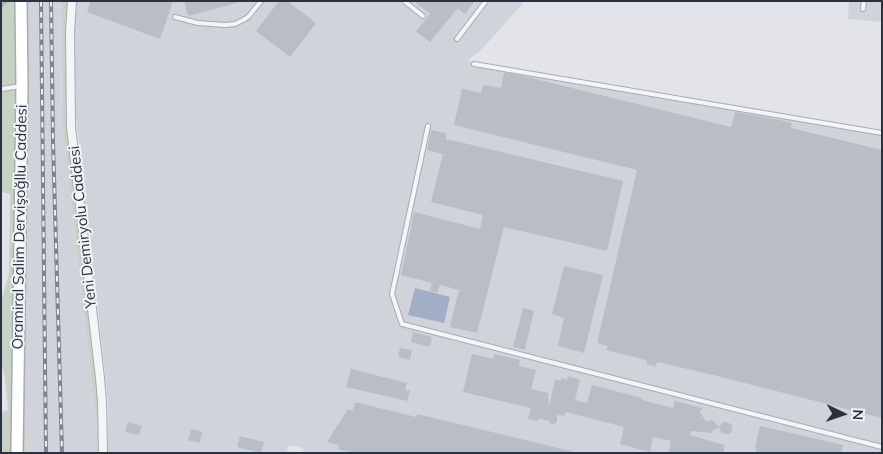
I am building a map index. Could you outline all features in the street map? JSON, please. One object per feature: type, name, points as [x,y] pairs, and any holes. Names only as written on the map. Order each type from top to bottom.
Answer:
[{"type":"street","name":"Oramiral Salim Dervişoğllu Caddesi","points":[[17,453],[22,86],[21,1]]},
{"type":"street","name":"Yeni Demiryolu Caddesi","points":[[72,1],[70,32],[71,127],[100,378],[103,453]]},
{"type":"lane","points":[[174,17],[198,23],[235,24],[249,16],[261,1]]},
{"type":"lane","points":[[404,1],[423,16]]},
{"type":"lane","points":[[457,39],[486,1]]},
{"type":"lane","points":[[864,1],[864,9]]},
{"type":"lane","points":[[474,64],[882,134]]},
{"type":"lane","points":[[1,89],[22,86]]},
{"type":"lane","points":[[428,126],[392,294],[402,324],[882,447]]},
{"type":"shaded area","points":[[28,1],[62,1],[63,128],[98,433],[98,453],[25,453]]},
{"type":"shaded area","points":[[77,1],[525,1],[482,49],[467,61],[882,131],[882,453],[302,453],[304,448],[289,445],[286,453],[108,453],[108,400],[76,116],[74,37]]},
{"type":"shaded area","points":[[849,1],[882,1],[882,22],[848,19]]},
{"type":"green space","points":[[1,1],[14,1],[19,81],[18,83],[1,87]]},
{"type":"green space","points":[[62,1],[67,1],[68,140],[97,391],[98,433],[63,128]]},
{"type":"green space","points":[[16,89],[12,453],[1,453],[1,412],[8,410],[5,377],[1,364],[1,301],[9,274],[10,194],[1,192],[1,91]]},
{"type":"green space","points":[[25,275],[25,453],[21,453],[24,321]]},
{"type":"water","points":[[415,288],[450,297],[444,323],[408,315]]},
{"type":"building","points":[[91,1],[173,1],[160,39],[87,12]]},
{"type":"building","points":[[184,1],[237,1],[237,3],[188,16]]},
{"type":"building","points":[[279,1],[287,1],[316,23],[290,57],[256,31]]},
{"type":"building","points":[[414,1],[475,1],[465,14],[458,8],[430,42],[416,31],[430,14]]},
{"type":"building","points":[[504,73],[519,75],[731,127],[735,112],[780,120],[792,123],[791,128],[882,150],[882,418],[658,362],[654,367],[648,365],[646,360],[606,350],[608,346],[597,343],[637,170],[454,125],[462,89],[481,93],[483,85],[501,88]]},
{"type":"building","points":[[431,130],[446,133],[446,140],[623,181],[607,251],[504,227],[477,333],[450,327],[459,290],[440,285],[437,293],[430,291],[432,283],[401,275],[414,212],[480,229],[483,215],[431,202],[443,154],[427,150]]},
{"type":"building","points":[[564,266],[603,275],[584,353],[558,346],[564,318],[552,314]]},
{"type":"building","points":[[523,308],[534,311],[525,350],[513,347]]},
{"type":"building","points":[[413,332],[432,337],[430,347],[411,342]]},
{"type":"building","points":[[400,348],[412,350],[410,360],[398,356]]},
{"type":"building","points":[[472,354],[493,359],[494,354],[520,360],[519,366],[536,370],[531,389],[548,393],[549,408],[555,379],[567,380],[568,376],[580,380],[575,400],[587,403],[592,385],[673,408],[675,401],[702,408],[700,413],[706,421],[713,420],[719,427],[712,431],[712,433],[691,431],[690,435],[725,445],[723,453],[668,453],[671,441],[653,437],[650,452],[620,444],[624,427],[566,412],[564,416],[557,414],[557,422],[554,424],[539,418],[538,421],[528,419],[531,408],[463,392]]},
{"type":"building","points":[[351,369],[407,383],[405,390],[410,391],[407,401],[346,387]]},
{"type":"building","points":[[355,402],[416,417],[417,414],[571,451],[571,453],[353,453],[338,449],[339,445],[327,442],[348,409],[353,411]]},
{"type":"building","points":[[128,422],[142,426],[139,435],[125,432]]},
{"type":"building","points":[[724,422],[732,425],[732,431],[729,434],[721,432],[719,426]]},
{"type":"building","points":[[760,426],[843,445],[841,453],[755,453]]},
{"type":"building","points":[[191,429],[203,432],[199,443],[188,440]]},
{"type":"building","points":[[240,436],[264,442],[261,453],[237,447]]},
{"type":"waterway","points":[[1,7],[7,1]]},
{"type":"railway","points":[[41,1],[46,453]]},
{"type":"railway","points":[[51,1],[62,453]]}]
